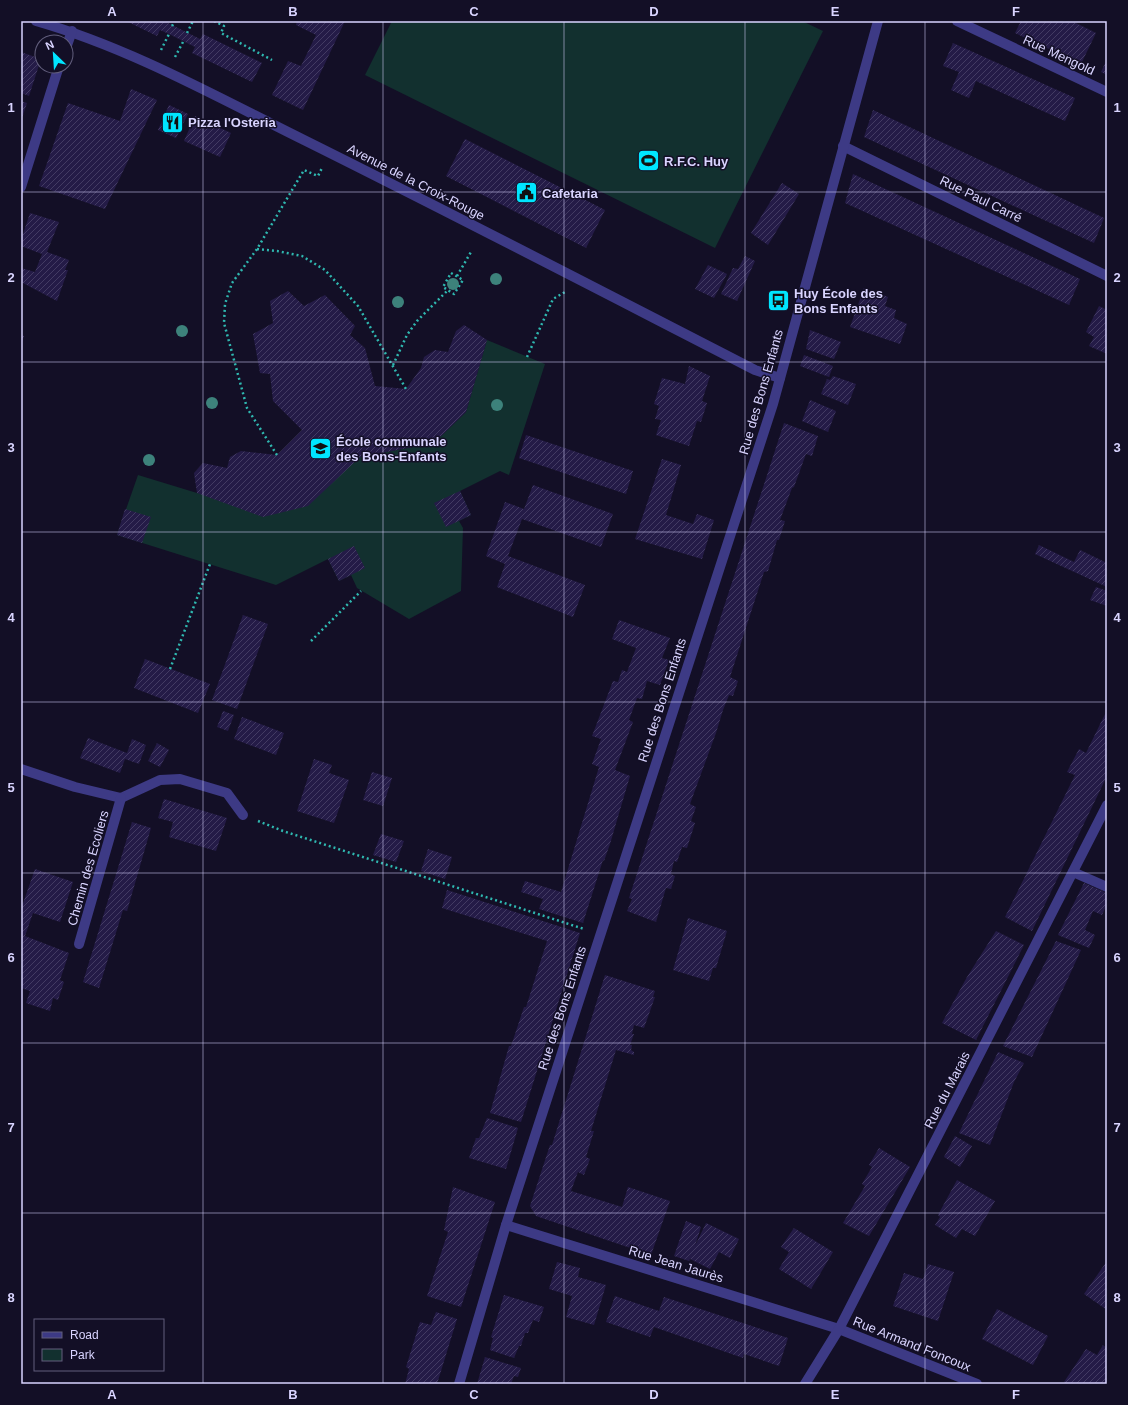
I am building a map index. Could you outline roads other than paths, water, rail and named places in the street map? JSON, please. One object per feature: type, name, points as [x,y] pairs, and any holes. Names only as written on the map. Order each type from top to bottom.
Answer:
[{"type":"street","name":"Avenue de la Croix-Rouge","points":[[36,21],[72,31],[154,66],[330,153],[755,370],[780,378]]},
{"type":"street","name":"Rue des Bons Enfants","points":[[459,1384],[506,1225],[773,404],[878,21]]},
{"type":"street","name":"Rue Mengold","points":[[957,21],[1107,92]]},
{"type":"street","points":[[21,187],[56,74]]},
{"type":"street","name":"Rue Paul Carré","points":[[843,146],[1107,276]]},
{"type":"street","name":"Chemin des Ecoliers","points":[[21,770],[121,798],[160,780],[180,779],[227,793],[243,815]]},
{"type":"street","name":"Chemin des Ecoliers","points":[[79,944],[121,798]]},
{"type":"street","name":"Rue du Marais","points":[[805,1384],[838,1329],[1107,805]]},
{"type":"street","points":[[1073,872],[1107,887]]},
{"type":"street","name":"Rue Jean Jaurès","points":[[506,1225],[838,1329]]},
{"type":"street","name":"Rue Armand Foncoux","points":[[838,1329],[977,1384]]},
{"type":"place","name":"Pizza l'Osteria","points":[[173,122]]},
{"type":"place","name":"R.F.C. Huy","points":[[649,161]]},
{"type":"place","name":"Cafetaria","points":[[526,193]]},
{"type":"place","name":"Huy École des Bons Enfants","points":[[779,300]]},
{"type":"place","name":"École communale des Bons-Enfants","points":[[320,448]]}]
